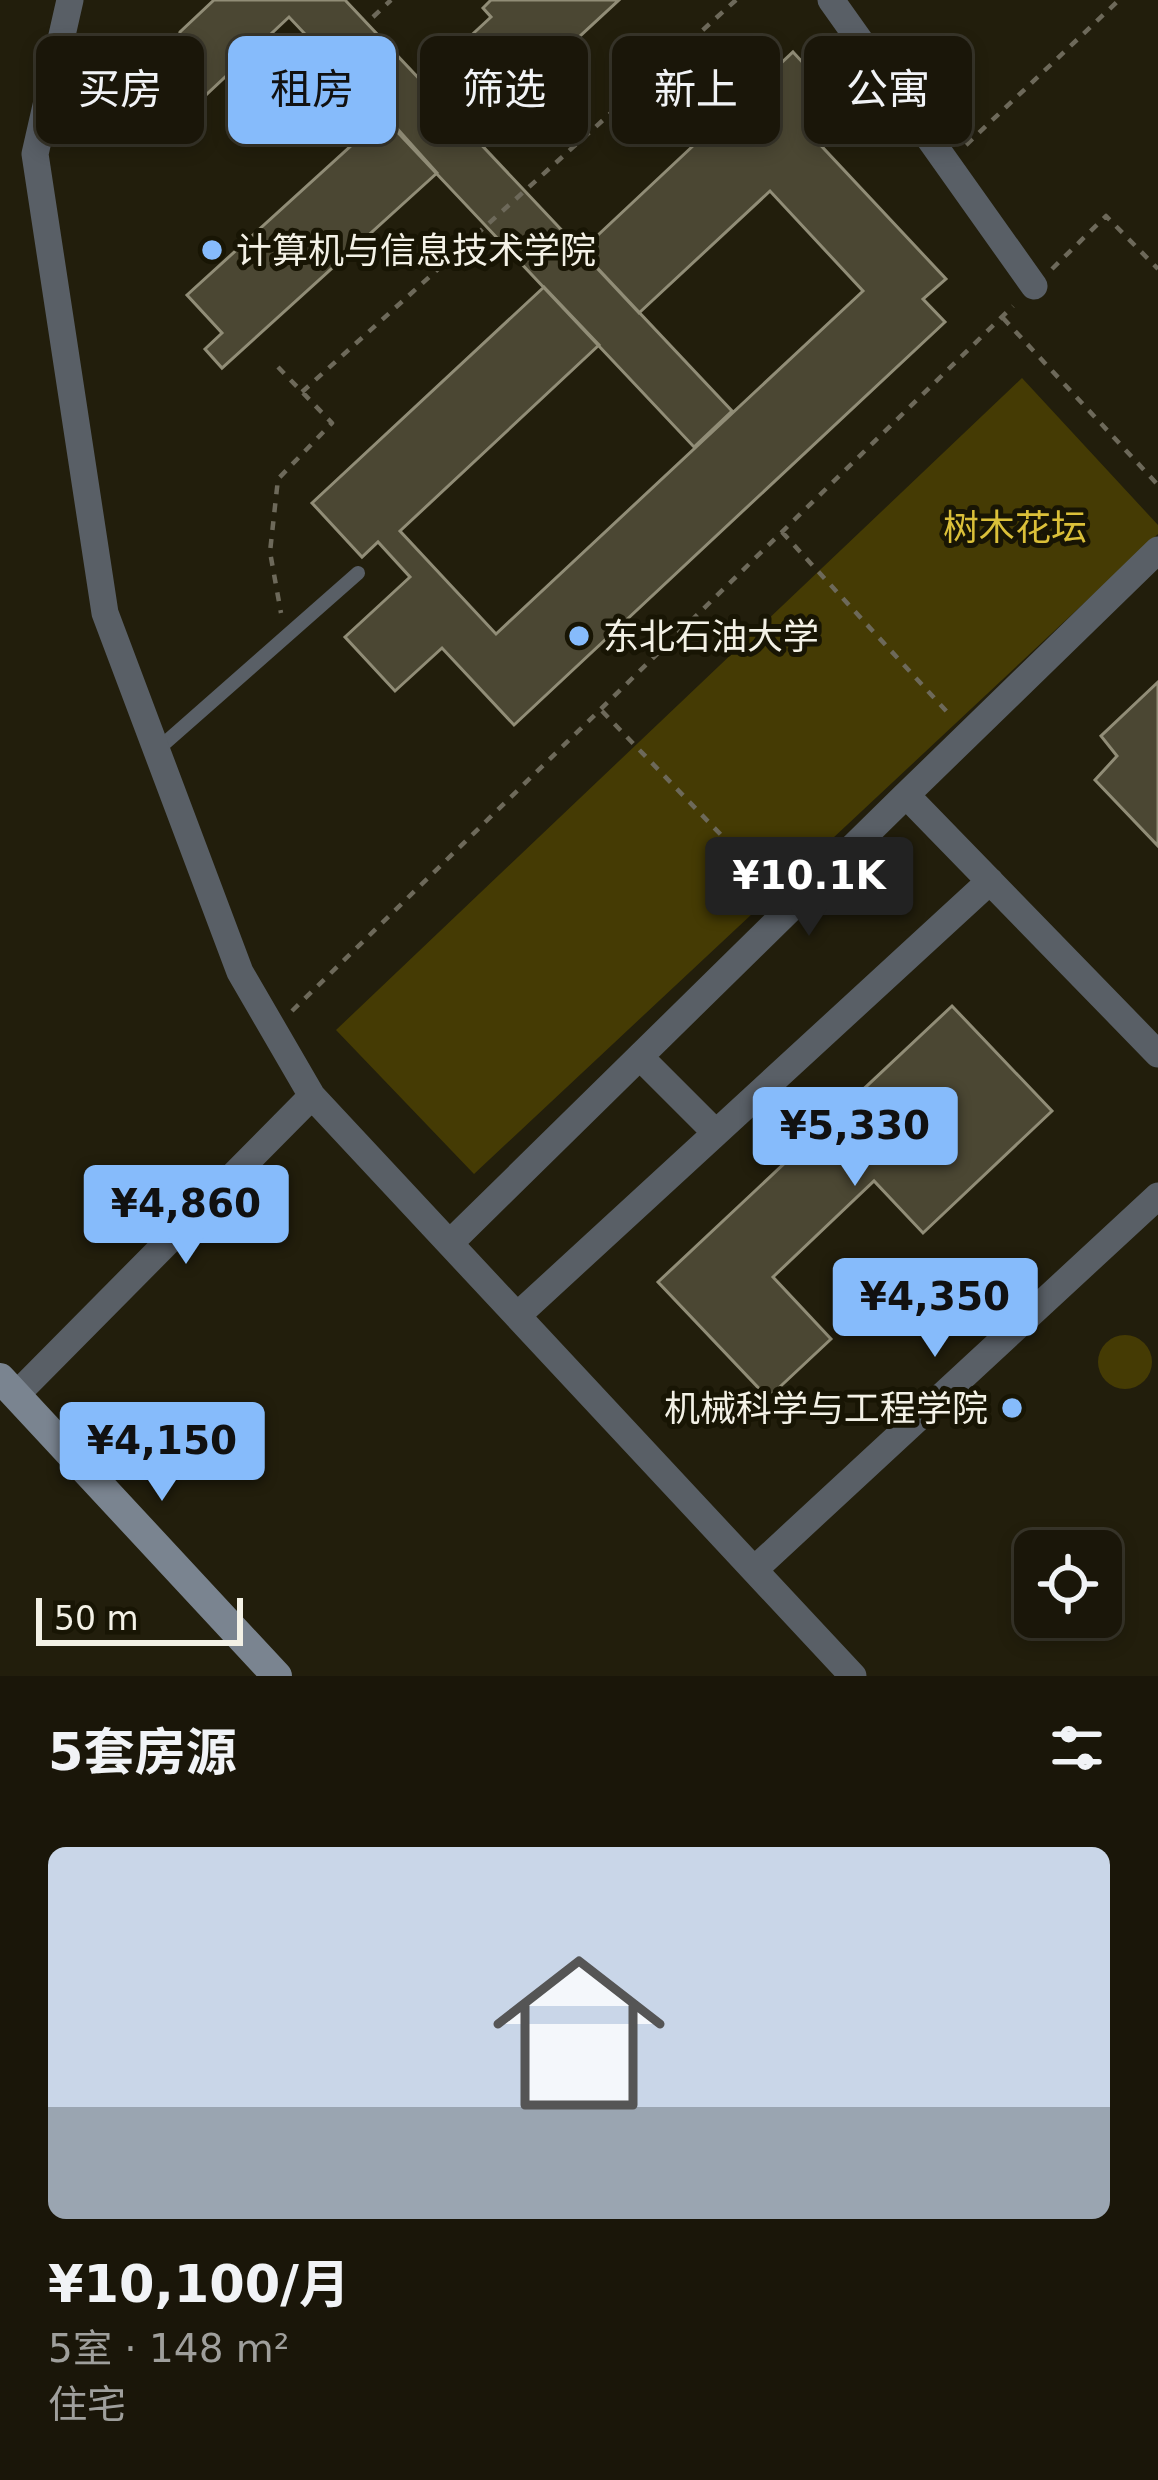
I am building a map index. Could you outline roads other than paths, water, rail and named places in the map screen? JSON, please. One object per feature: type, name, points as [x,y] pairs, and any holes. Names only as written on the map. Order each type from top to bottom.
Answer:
[{"type":"main road","points":[[8,1387],[277,1676]]},
{"type":"street","points":[[70,0],[35,154],[105,613],[240,972],[312,1096],[853,1676]]},
{"type":"street","points":[[832,0],[1034,286]]},
{"type":"street","points":[[450,1243],[1158,550]]},
{"type":"street","points":[[906,795],[1158,1054]]},
{"type":"street","points":[[518,1315],[990,881]]},
{"type":"street","points":[[641,1058],[716,1133]]},
{"type":"street","points":[[8,1387],[312,1096]]},
{"type":"street","points":[[755,1569],[1158,1196]]},
{"type":"lane","points":[[157,750],[358,573]]},
{"type":"place","name":"计算机与信息技术学院","points":[[212,250]]},
{"type":"place","name":"东北石油大学","points":[[579,636]]},
{"type":"place","name":"机械科学与工程学院","points":[[1012,1408]]},
{"type":"park label","name":"树木花坛","points":[[1015,527]]}]
